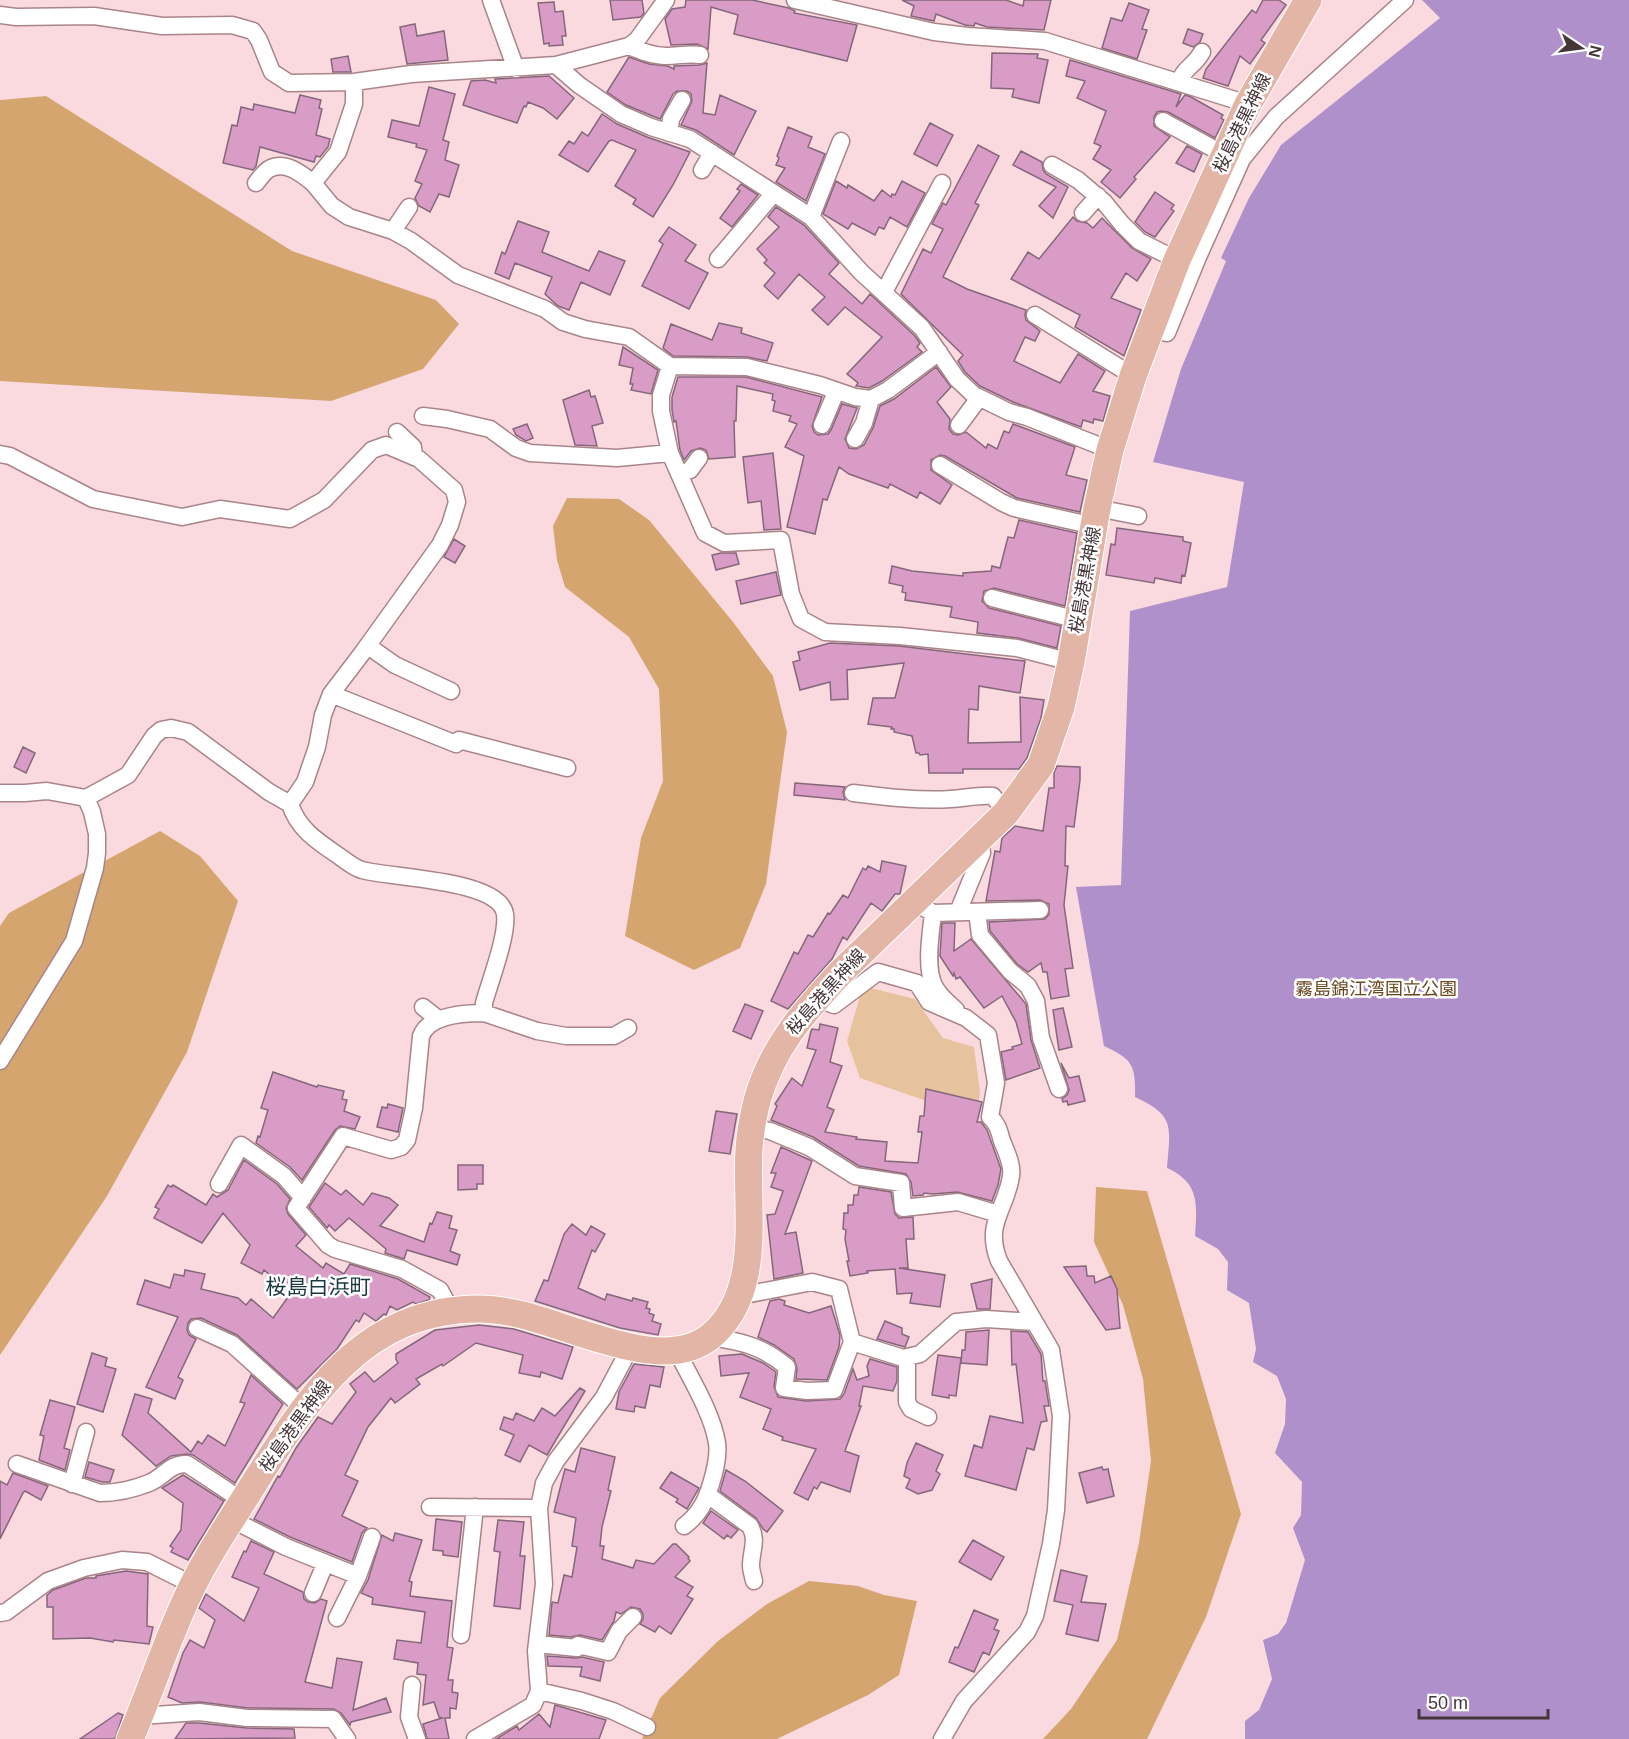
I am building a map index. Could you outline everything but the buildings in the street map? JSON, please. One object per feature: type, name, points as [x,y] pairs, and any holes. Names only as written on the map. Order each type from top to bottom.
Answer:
[{"type":"main road","name":"桜島港黒神線","points":[[135,1728],[193,1585],[237,1510],[303,1408],[337,1368],[363,1347],[390,1330],[409,1323],[452,1311],[481,1309],[521,1314],[630,1348],[650,1351],[676,1349],[709,1337],[729,1316],[739,1296],[745,1272],[748,1246],[748,1159],[751,1127],[768,1068],[782,1041],[817,998],[840,973],[923,907],[980,839],[1006,813],[1041,765],[1061,707],[1110,450],[1133,376],[1177,260],[1248,104],[1308,0]]},
{"type":"street","points":[[491,0],[516,69]]},
{"type":"street","points":[[0,15],[16,17],[93,16],[149,25],[232,25],[253,31],[272,72],[289,84],[354,82],[411,74],[516,69],[556,64],[629,46],[637,40],[666,0]]},
{"type":"street","points":[[1150,329],[1167,333],[1197,257],[1242,159],[1276,117],[1405,0]]},
{"type":"street","points":[[801,1],[934,32],[1045,41],[1248,104]]},
{"type":"street","points":[[629,46],[646,53],[664,56],[691,53],[700,55]]},
{"type":"street","points":[[1179,82],[1183,72],[1197,61],[1203,52]]},
{"type":"street","points":[[556,64],[579,85],[621,114],[651,128],[690,139],[811,218],[861,272],[922,328],[957,379],[974,395],[1009,412],[1110,450]]},
{"type":"street","points":[[313,183],[338,152],[354,104],[354,82]]},
{"type":"street","points":[[669,133],[671,119],[682,100]]},
{"type":"street","points":[[1163,121],[1225,155]]},
{"type":"street","points":[[811,218],[841,141]]},
{"type":"street","points":[[702,170],[712,153]]},
{"type":"street","points":[[1052,165],[1078,180],[1098,196],[1139,240],[1177,260]]},
{"type":"street","points":[[256,183],[270,168],[286,166],[303,174],[332,206],[349,217],[393,231],[411,241],[458,275],[545,309],[563,322],[585,329],[629,337],[670,366],[747,367],[836,392],[871,399],[888,390],[939,352]]},
{"type":"street","points":[[884,292],[942,183]]},
{"type":"street","points":[[718,259],[774,193]]},
{"type":"street","points":[[1083,213],[1098,196]]},
{"type":"street","points":[[393,231],[409,207]]},
{"type":"street","points":[[1035,315],[1118,364],[1133,376]]},
{"type":"street","points":[[670,366],[661,395],[661,411],[670,453],[705,533],[724,543],[781,540],[791,594],[801,619],[825,632],[900,636],[1017,648],[1071,662]]},
{"type":"street","points":[[822,425],[836,392]]},
{"type":"street","points":[[958,425],[979,398]]},
{"type":"street","points":[[855,439],[864,423],[871,399]]},
{"type":"street","points":[[423,416],[490,429],[516,448],[530,453],[617,458],[670,453]]},
{"type":"street","points":[[397,432],[413,447],[414,456]]},
{"type":"street","points":[[0,454],[10,456],[93,499],[182,517],[220,509],[290,519],[324,500],[372,450],[386,446],[414,456],[437,473],[454,490],[457,502],[450,525],[440,545],[331,694],[323,714],[317,747],[305,782],[290,804]]},
{"type":"street","points":[[679,474],[690,470],[699,458]]},
{"type":"street","points":[[940,465],[1014,508],[1096,517],[1138,516]]},
{"type":"street","points":[[992,598],[1078,620]]},
{"type":"street","points":[[368,646],[395,665],[451,691]]},
{"type":"street","points":[[331,694],[456,744],[459,740],[567,768]]},
{"type":"street","points":[[0,793],[47,791],[86,798],[128,775],[154,736],[161,730],[171,728],[188,732],[269,792],[290,804],[294,818],[305,831],[359,870],[380,875],[450,883],[487,895],[500,902],[505,913],[504,934],[484,1003],[484,1013]]},
{"type":"street","points":[[853,793],[887,797],[951,799],[978,795],[993,796],[1006,813]]},
{"type":"street","points":[[0,1061],[74,941],[95,868],[97,853],[97,834],[86,798]]},
{"type":"street","points":[[958,912],[982,852],[980,839]]},
{"type":"street","points":[[964,1021],[939,993],[932,980],[923,907],[958,912],[1040,910]]},
{"type":"street","points":[[977,912],[980,935],[1010,970],[1028,986],[1036,1001],[1041,1038],[1059,1089]]},
{"type":"street","points":[[817,998],[834,1005],[879,972],[917,982],[929,1002],[988,1035],[992,1048],[996,1083],[990,1117],[996,1122],[1011,1166],[1011,1176],[993,1232],[994,1248],[999,1261],[1051,1350],[1061,1416],[1059,1470],[1051,1544],[1035,1616],[1027,1632],[964,1701],[942,1739]]},
{"type":"street","points":[[423,1007],[438,1019]]},
{"type":"street","points":[[452,1311],[440,1290],[402,1269],[328,1245],[296,1208],[343,1136],[391,1150],[401,1147],[407,1140],[414,1108],[421,1036],[424,1029],[438,1019],[484,1013],[537,1031],[567,1036],[614,1036],[628,1028]]},
{"type":"street","points":[[751,1127],[770,1131],[809,1147],[855,1176],[901,1183],[903,1208],[958,1202],[998,1214]]},
{"type":"street","points":[[219,1184],[241,1145],[284,1176],[303,1198]]},
{"type":"street","points":[[709,1337],[735,1341],[769,1352],[787,1367],[784,1388],[834,1390],[852,1342],[839,1288],[812,1282],[739,1296]]},
{"type":"street","points":[[852,1342],[903,1358],[920,1354],[956,1322],[986,1319],[1034,1322]]},
{"type":"street","points":[[197,1328],[232,1344],[303,1408]]},
{"type":"street","points":[[475,1739],[533,1705],[539,1691],[537,1644],[544,1584],[539,1508],[544,1484],[556,1461],[604,1397],[630,1348]]},
{"type":"street","points":[[676,1349],[711,1423],[718,1445],[716,1468],[708,1495],[695,1518],[684,1526]]},
{"type":"street","points":[[908,1357],[907,1402],[911,1409],[928,1417]]},
{"type":"street","points":[[72,1484],[86,1432]]},
{"type":"street","points":[[17,1464],[93,1491],[111,1493],[150,1483],[178,1464],[188,1464],[237,1510],[286,1547],[358,1576]]},
{"type":"street","points":[[708,1495],[750,1526],[754,1540],[751,1566],[754,1581]]},
{"type":"street","points":[[430,1507],[539,1508]]},
{"type":"street","points":[[461,1635],[475,1507]]},
{"type":"street","points":[[338,1618],[358,1576],[372,1538]]},
{"type":"street","points":[[0,1613],[6,1612],[48,1581],[84,1568],[122,1560],[147,1562],[193,1585]]},
{"type":"street","points":[[313,1593],[325,1564]]},
{"type":"street","points":[[537,1644],[577,1648],[578,1645],[608,1652],[619,1631],[633,1617]]},
{"type":"street","points":[[412,1685],[409,1717],[417,1739]]},
{"type":"street","points":[[539,1691],[613,1711],[647,1727]]},
{"type":"street","points":[[135,1728],[199,1712],[247,1718],[333,1719],[347,1739]]},
{"type":"shaded area","name":"霧島錦江湾国立公園","points":[[1422,0],[1629,0],[1629,1739],[1245,1739],[1245,1721],[1259,1710],[1272,1679],[1263,1640],[1278,1634],[1286,1623],[1305,1560],[1293,1528],[1301,1515],[1302,1482],[1275,1453],[1285,1424],[1286,1399],[1277,1376],[1253,1362],[1256,1349],[1249,1303],[1227,1290],[1228,1262],[1218,1249],[1195,1236],[1196,1204],[1191,1188],[1186,1180],[1167,1168],[1168,1124],[1158,1110],[1135,1097],[1135,1077],[1126,1059],[1104,1046],[1076,887],[1121,885],[1130,611],[1227,587],[1244,482],[1153,462],[1181,369],[1226,261],[1221,258],[1249,198],[1281,145],[1440,18]]},
{"type":"shaded area","points":[[46,96],[292,251],[436,300],[459,324],[423,369],[331,401],[0,381],[0,100]]},
{"type":"shaded area","points":[[567,498],[619,499],[649,520],[733,622],[773,676],[787,732],[766,884],[740,948],[694,970],[625,936],[641,838],[663,781],[659,689],[629,637],[565,587],[557,560],[553,526]]},
{"type":"shaded area","points":[[160,831],[200,856],[238,901],[187,1052],[107,1196],[0,1355],[0,926],[9,913]]},
{"type":"shaded area","points":[[863,986],[915,999],[943,1038],[974,1047],[980,1092],[976,1118],[860,1078],[847,1041]]},
{"type":"shaded area","points":[[1096,1187],[1147,1191],[1241,1514],[1206,1617],[1147,1739],[1043,1739],[1071,1709],[1117,1640],[1139,1543],[1151,1461],[1143,1379],[1123,1305],[1094,1242]]},
{"type":"shaded area","points":[[809,1581],[858,1586],[884,1595],[917,1601],[899,1675],[868,1695],[777,1739],[642,1739],[660,1698],[718,1641],[767,1604]]},
{"type":"district","name":"桜島白浜町","points":[[318,1286]]}]
